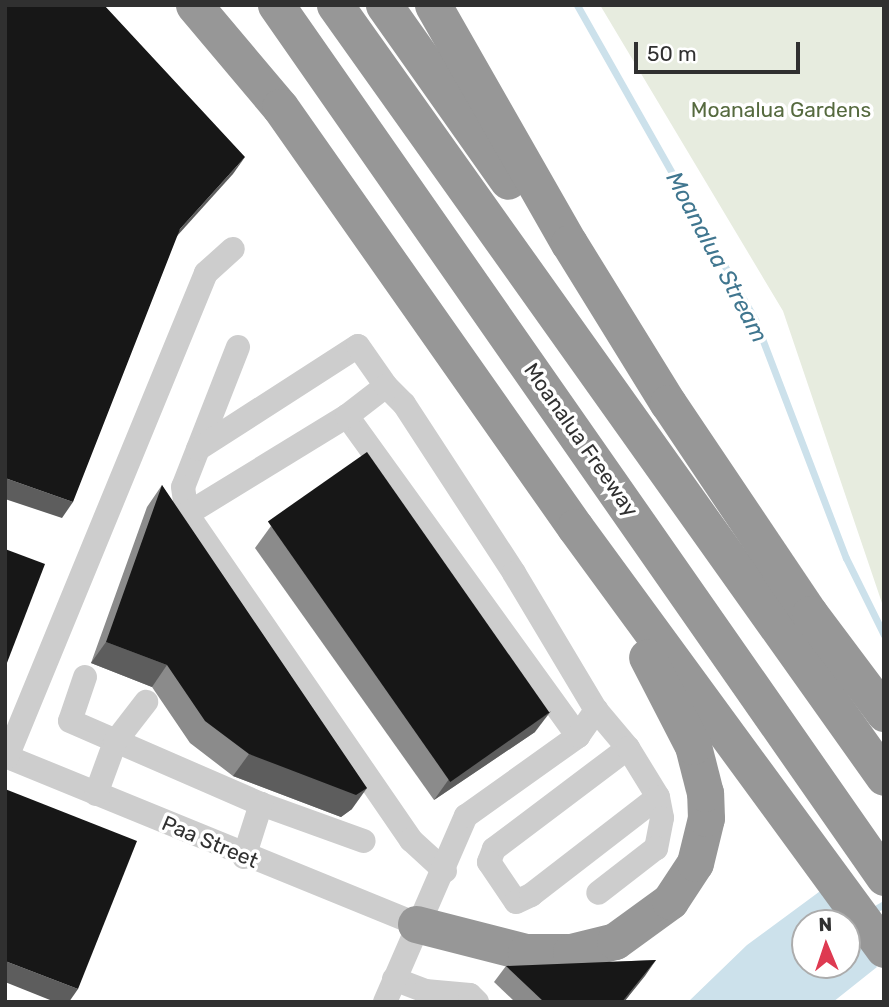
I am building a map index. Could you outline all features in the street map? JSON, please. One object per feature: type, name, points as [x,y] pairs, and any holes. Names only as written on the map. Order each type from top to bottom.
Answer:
[{"type":"highway","points":[[194,5],[280,107],[575,527],[840,859],[884,948]]},
{"type":"highway","name":"Moanalua Freeway","points":[[276,5],[581,441],[739,714],[840,859]]},
{"type":"highway","points":[[335,5],[884,777]]},
{"type":"highway","points":[[384,5],[458,106],[554,251],[668,403]]},
{"type":"highway","points":[[433,5],[569,243],[668,403],[810,614],[884,713]]},
{"type":"highway","points":[[416,925],[526,952],[594,948],[653,917],[695,863],[706,818],[701,768],[682,722],[575,527]]},
{"type":"highway","points":[[840,859],[884,877]]},
{"type":"street","points":[[6,756],[206,273],[233,249]]},
{"type":"street","points":[[198,449],[358,346],[386,386],[404,404],[477,516],[596,710],[628,748],[658,797],[662,818],[656,848],[598,893]]},
{"type":"street","points":[[239,347],[183,487],[187,514],[411,840],[444,871]]},
{"type":"street","points":[[187,514],[347,416],[386,386]]},
{"type":"street","points":[[347,416],[578,736]]},
{"type":"street","points":[[85,677],[70,721],[261,804],[364,841]]},
{"type":"street","points":[[96,794],[115,742],[146,702]]},
{"type":"street","points":[[477,1002],[470,995],[429,996],[389,990],[416,925],[444,871],[466,816],[578,736],[596,710]]},
{"type":"street","points":[[628,748],[494,849],[489,862],[516,902],[531,895],[658,797]]},
{"type":"street","name":"Paa Street","points":[[6,756],[244,857],[416,925]]},
{"type":"street","points":[[244,857],[261,804]]},
{"type":"street","points":[[454,842],[492,856]]},
{"type":"green space","name":"Moanalua Gardens","points":[[600,5],[884,5],[884,609],[783,311]]},
{"type":"water","points":[[823,889],[837,909],[796,909]]},
{"type":"water","points":[[791,913],[791,979],[861,979],[861,944],[877,967],[833,1002],[688,1002],[747,945]]},
{"type":"building","points":[[5,5],[104,5],[245,157],[180,229],[73,502],[5,478]]},
{"type":"building","points":[[367,452],[549,712],[450,782],[268,521]]},
{"type":"building","points":[[162,485],[367,788],[356,795],[249,754],[205,721],[167,665],[106,642]]},
{"type":"building","points":[[5,549],[45,564],[5,668]]},
{"type":"building","points":[[5,789],[137,841],[78,989],[5,961]]},
{"type":"building","points":[[656,960],[622,1002],[544,1002],[506,966]]},
{"type":"waterway","name":"Moanalua Stream","points":[[577,5],[755,320],[846,558],[884,635]]},
{"type":"waterway","name":"Moanalua Stream","points":[[869,913],[884,904]]}]
